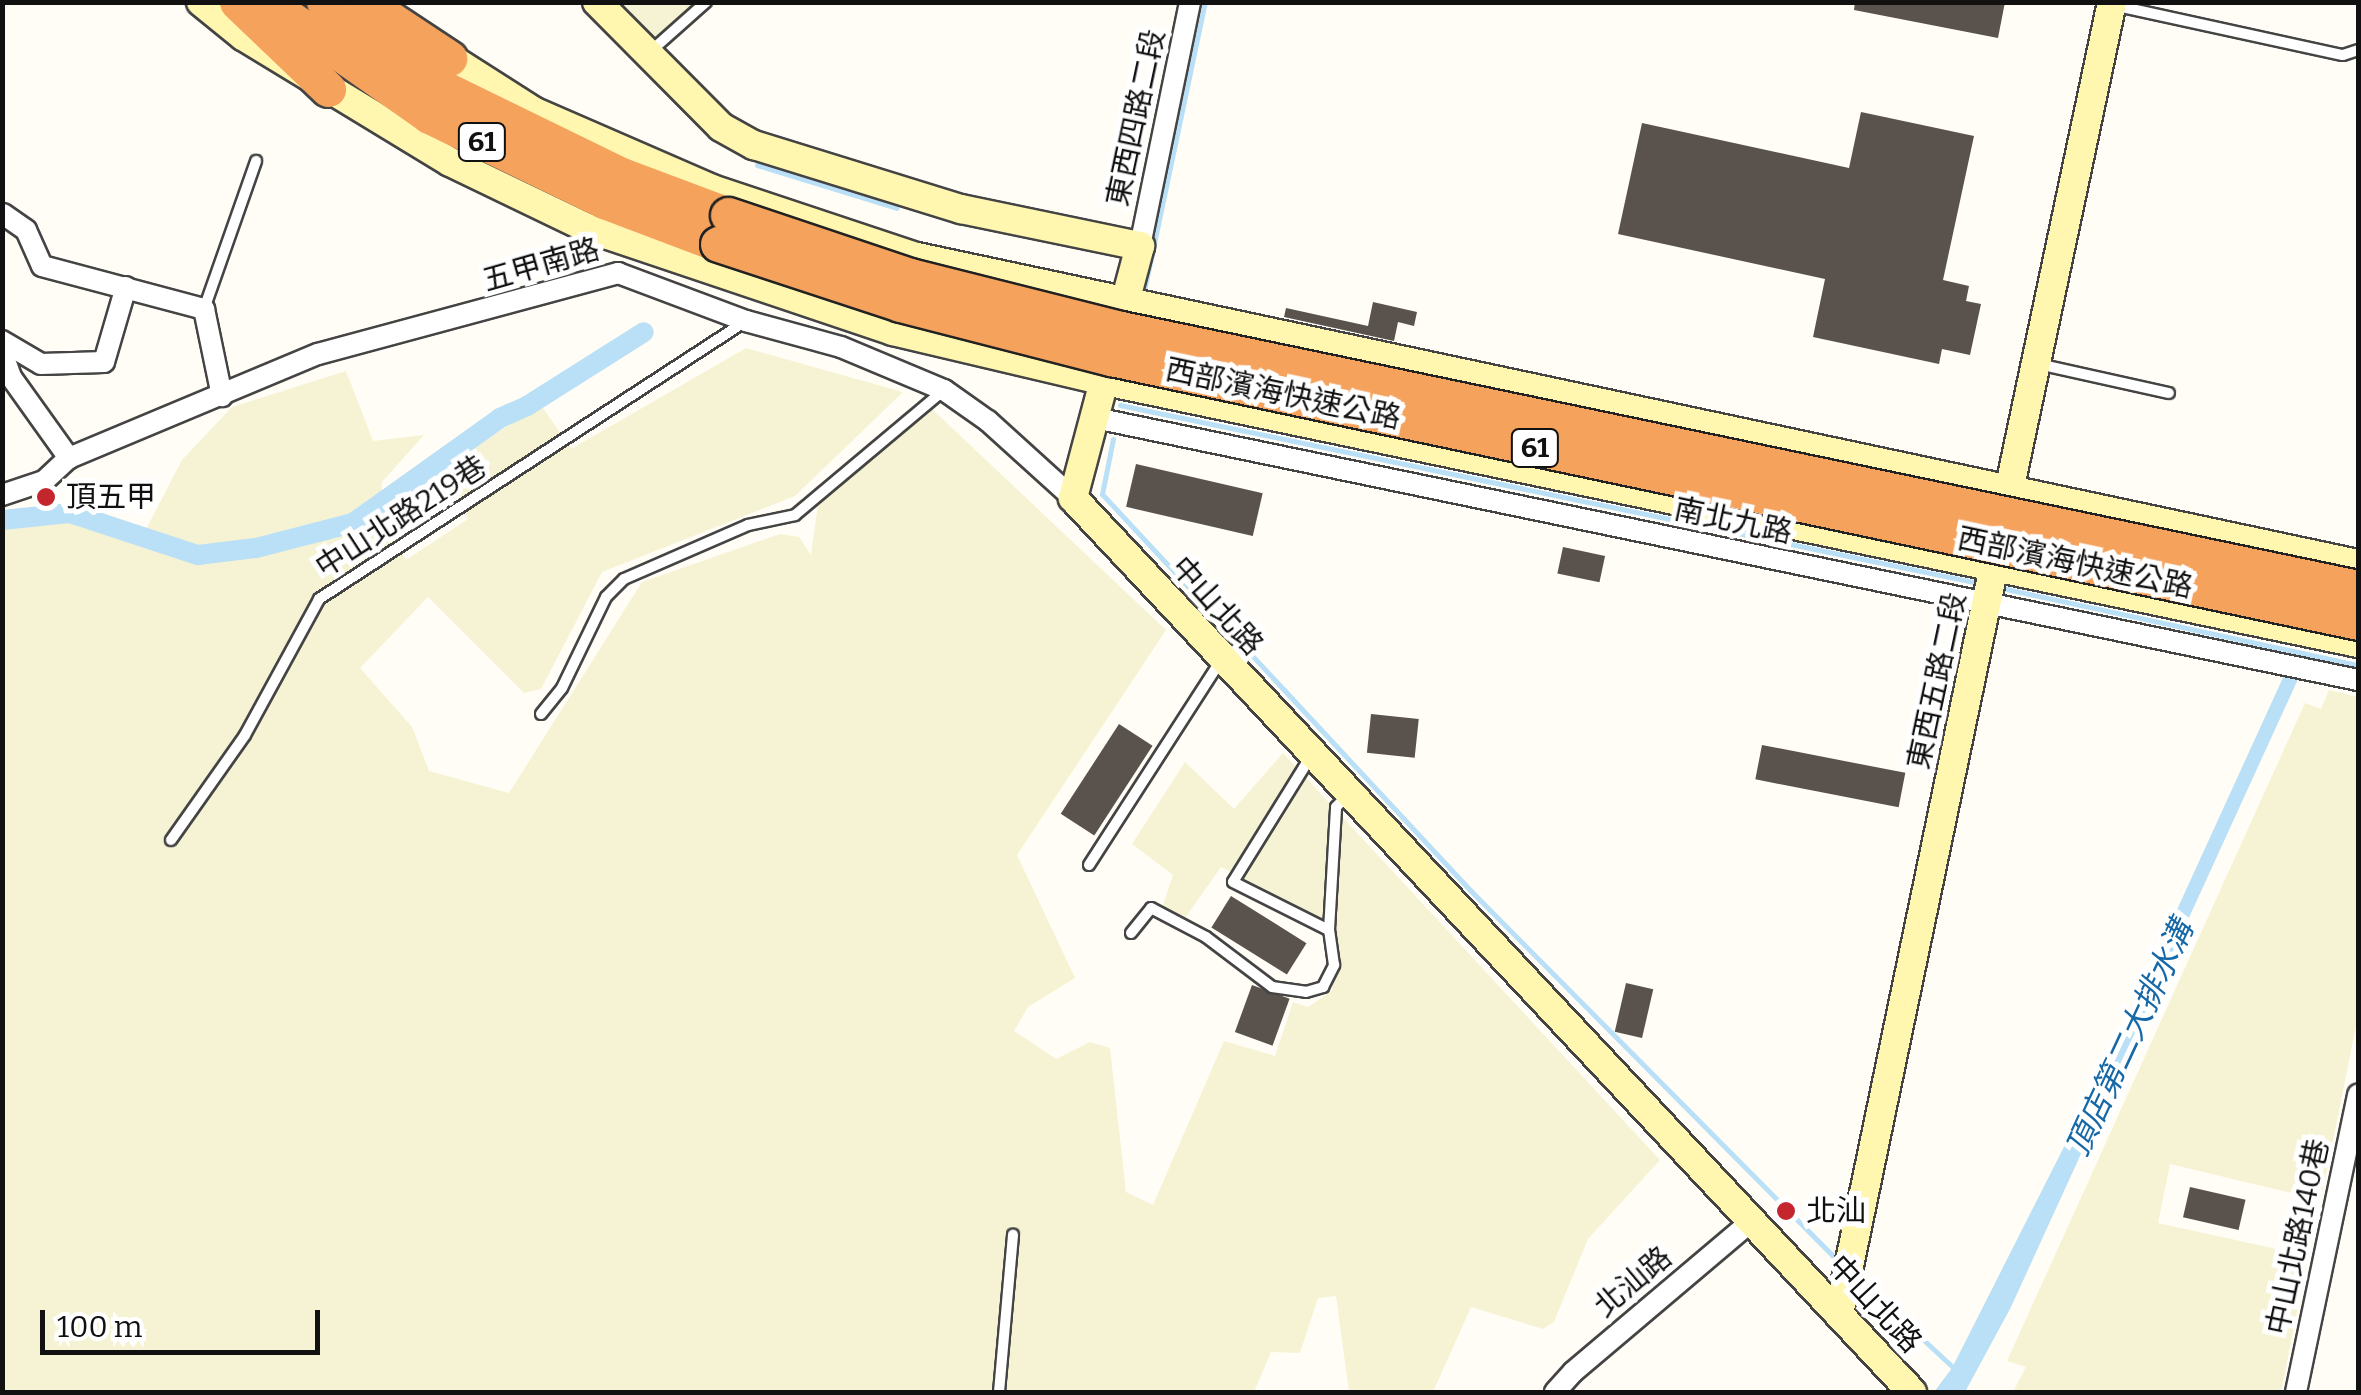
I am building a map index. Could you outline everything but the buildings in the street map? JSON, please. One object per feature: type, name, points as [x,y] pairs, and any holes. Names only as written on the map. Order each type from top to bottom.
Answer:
[{"type":"highway","points":[[237,2],[328,89]]},
{"type":"highway","name":"西部濱海快速公路","points":[[267,2],[429,116],[604,201],[1121,328],[2356,566]]},
{"type":"highway","name":"西部濱海快速公路","points":[[324,2],[445,89],[724,230],[900,304],[1111,358],[2358,622]]},
{"type":"highway","points":[[369,2],[448,58]]},
{"type":"street","points":[[202,2],[243,36],[450,162],[587,228],[893,332],[1105,382],[2358,644]]},
{"type":"street","points":[[596,2],[721,127],[754,144],[961,209],[1140,246],[1073,498]]},
{"type":"street","name":"東西四路二段","points":[[1140,246],[1190,2]]},
{"type":"street","name":"東西五路二段","points":[[1839,1314],[2037,364],[2108,3]]},
{"type":"street","points":[[448,58],[533,111],[782,214],[917,257],[2356,566]]},
{"type":"street","points":[[3,214],[26,230],[42,266],[204,308],[222,396]]},
{"type":"street","name":"五甲南路","points":[[2,496],[44,481],[69,458],[318,354],[618,273],[746,321],[841,347],[944,390],[988,421],[1073,498]]},
{"type":"street","points":[[2,341],[41,364],[104,362],[126,287]]},
{"type":"street","points":[[2,352],[11,377],[69,458]]},
{"type":"street","name":"南北九路","points":[[1095,418],[2358,680]]},
{"type":"street","name":"中山北路","points":[[1073,498],[1221,660],[1752,1220],[1901,1388]]},
{"type":"street","name":"中山北路140巷","points":[[2296,1392],[2358,1094]]},
{"type":"street","name":"北汕路","points":[[1556,1392],[1573,1372],[1752,1220]]},
{"type":"lane","points":[[646,55],[706,2]]},
{"type":"lane","points":[[2108,3],[2342,55],[2358,50]]},
{"type":"lane","points":[[204,308],[256,162]]},
{"type":"lane","name":"中山北路219巷","points":[[171,840],[245,735],[320,599],[746,321]]},
{"type":"lane","points":[[2037,364],[2169,393]]},
{"type":"lane","points":[[540,714],[562,688],[606,597],[624,578],[748,525],[795,516],[944,390]]},
{"type":"lane","points":[[1089,866],[1221,660]]},
{"type":"lane","points":[[1312,756],[1233,882],[1329,930]]},
{"type":"lane","points":[[1131,932],[1151,908],[1206,937],[1272,987],[1306,992],[1323,987],[1334,965],[1329,930],[1336,807],[1350,794]]},
{"type":"lane","points":[[999,1392],[1013,1235]]},
{"type":"shaded area","points":[[620,3],[700,3],[657,41]]},
{"type":"shaded area","points":[[746,348],[903,392],[795,496],[602,572],[541,689],[524,693],[428,597],[360,668],[412,727],[429,771],[509,793],[642,582],[780,534],[799,537],[811,555],[818,504],[932,409],[1166,630],[1017,855],[1075,978],[1028,1007],[1014,1031],[1056,1059],[1090,1042],[1110,1048],[1126,1192],[1153,1205],[1224,1041],[1275,1056],[1293,1002],[1308,1007],[1332,991],[1330,922],[1221,867],[1183,921],[1162,908],[1173,875],[1132,844],[1185,762],[1234,809],[1283,753],[1660,1160],[1588,1239],[1554,1322],[1543,1329],[1471,1307],[1433,1392],[1349,1392],[1336,1296],[1318,1298],[1300,1353],[1271,1352],[1254,1392],[3,1392],[3,522],[47,514],[141,539],[182,460],[232,407],[346,371],[373,441],[424,435],[382,482],[381,518],[406,560],[468,519],[447,464],[541,405],[571,449]]},
{"type":"shaded area","points":[[2329,690],[2358,697],[2358,1016],[2321,1200],[2170,1164],[2158,1223],[2308,1256],[2281,1392],[2013,1392],[2026,1367],[2007,1361],[2305,703],[2321,709]]},
{"type":"water","name":"頂店第二大排水溝","points":[[2286,671],[2299,677],[2011,1307],[1965,1392],[1934,1392],[1952,1368],[2112,1052]]},
{"type":"waterway","points":[[1144,291],[1205,2]]},
{"type":"waterway","points":[[757,165],[897,208]]},
{"type":"waterway","points":[[2,520],[70,513],[198,555],[256,548],[353,523],[500,418],[527,406],[644,332]]},
{"type":"waterway","points":[[1120,405],[1973,582]]},
{"type":"waterway","points":[[1113,439],[1102,494],[1470,890],[1837,1260]]},
{"type":"waterway","points":[[2006,589],[2358,665]]},
{"type":"waterway","points":[[1862,1283],[1955,1369]]},
{"type":"place","name":"頂五甲","points":[[46,497]]},
{"type":"place","name":"北汕","points":[[1786,1211]]}]
